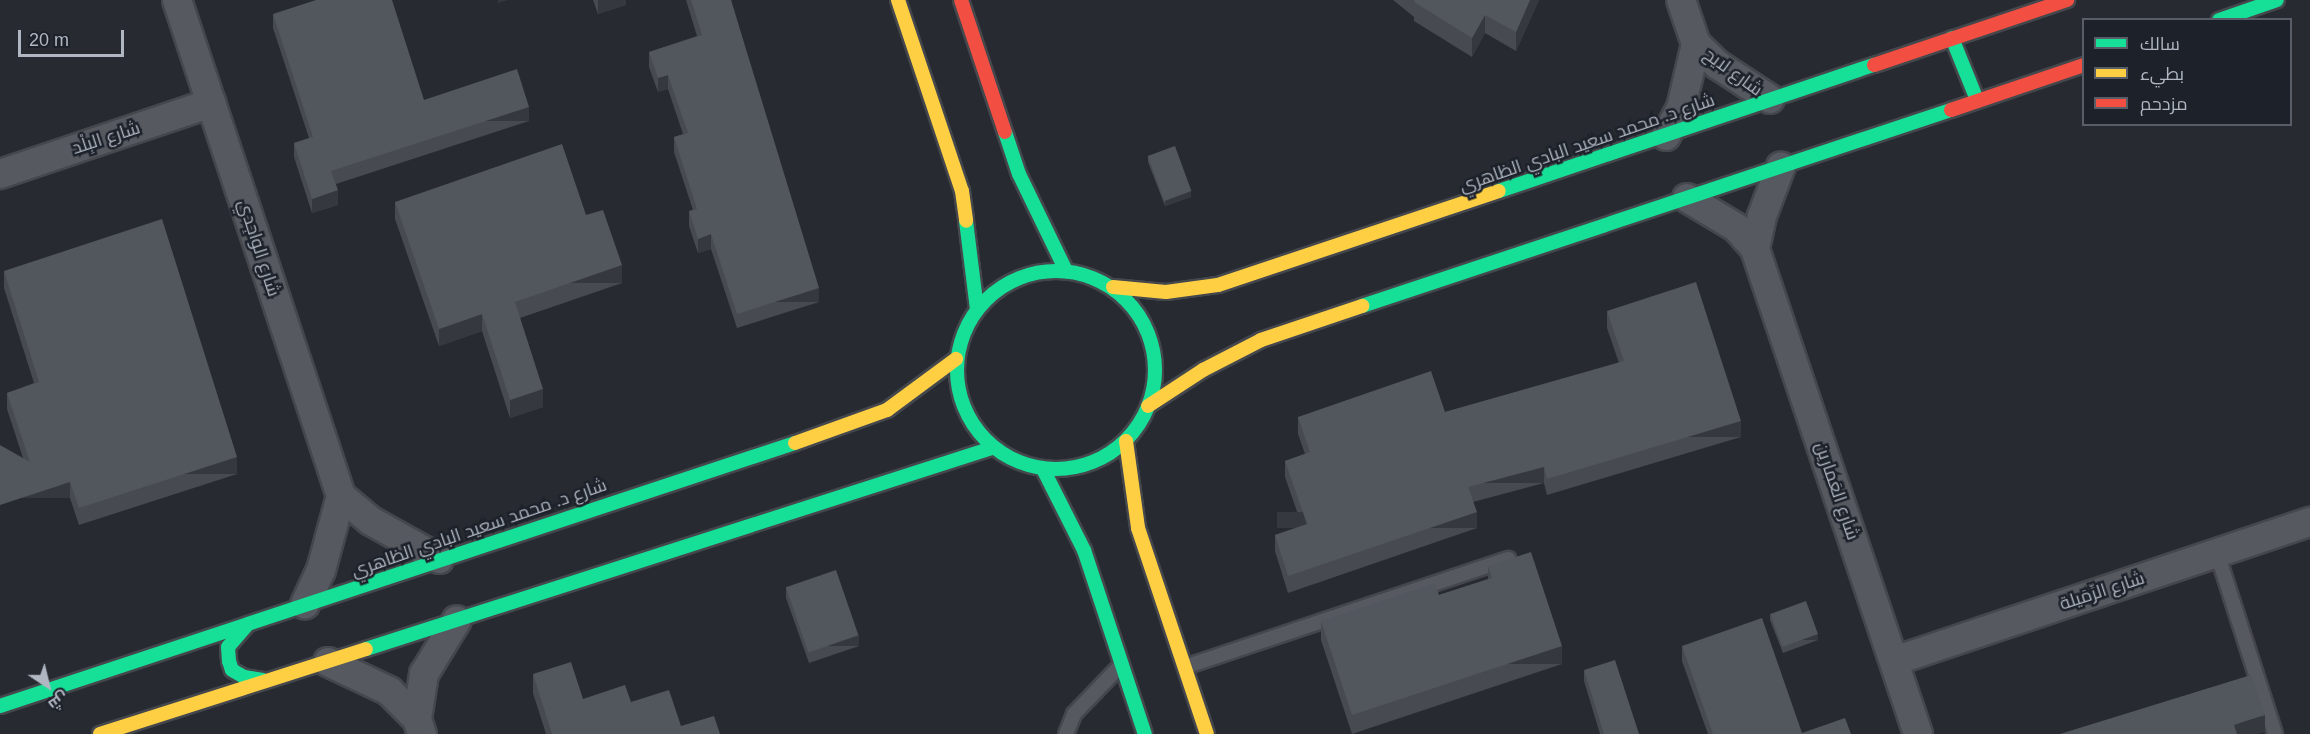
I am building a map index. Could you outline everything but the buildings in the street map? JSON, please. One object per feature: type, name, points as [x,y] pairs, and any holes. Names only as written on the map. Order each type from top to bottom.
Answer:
[{"type":"street","name":"شارع الواجِدي","points":[[177,0],[342,496]]},
{"type":"street","points":[[898,0],[962,191],[976,309]]},
{"type":"street","points":[[961,0],[1019,174],[1066,271]]},
{"type":"street","name":"شارع لايح","points":[[1681,0],[1696,44],[1718,65],[1770,99]]},
{"type":"street","name":"شارع د. محمد سعيد البادي الظاهري","points":[[1113,287],[1166,292],[1218,285],[2067,0]]},
{"type":"street","points":[[2225,18],[2277,0]]},
{"type":"street","points":[[1952,38],[1977,100]]},
{"type":"street","name":"شارع لايح","points":[[1666,136],[1681,108],[1696,44]]},
{"type":"street","points":[[1148,406],[1203,370],[1261,340],[2082,65]]},
{"type":"street","name":"شارع البِلْد","points":[[0,174],[211,103]]},
{"type":"street","points":[[1755,249],[1765,206],[1781,166]]},
{"type":"street","name":"شارع العَمارين","points":[[1687,198],[1737,228],[1755,249],[1918,734]]},
{"type":"street","points":[[1066,271],[1090,276],[1113,287],[1134,308],[1148,333],[1155,361],[1154,390],[1148,406],[1126,441],[1101,459],[1083,465],[1043,470],[1016,462],[992,448],[970,423],[958,392],[956,359],[963,333],[976,309],[1012,282],[1032,273],[1066,271]]},
{"type":"street","name":"شارع د. محمد سعيد البادي الظاهري","points":[[0,706],[887,410],[956,359]]},
{"type":"street","points":[[1126,441],[1138,528],[1207,734]]},
{"type":"street","points":[[100,734],[992,448]]},
{"type":"street","points":[[1043,470],[1084,549],[1145,734]]},
{"type":"street","points":[[305,604],[321,570],[342,496],[371,521],[439,559]]},
{"type":"street","name":"شارع الرِّمَيلة","points":[[1894,661],[2310,522]]},
{"type":"street","points":[[419,726],[424,674],[458,620]]},
{"type":"street","points":[[249,624],[228,647],[229,662],[232,670],[244,677],[263,680]]},
{"type":"street","points":[[328,662],[389,691],[419,726]]},
{"type":"lane","points":[[2217,553],[2275,734]]},
{"type":"lane","points":[[1185,667],[1508,559]]},
{"type":"lane","points":[[1066,734],[1074,714],[1122,665]]},
{"type":"traffic: fast","points":[[2225,18],[2277,0]]},
{"type":"traffic: fast","points":[[1952,38],[1977,100]]},
{"type":"traffic: fast","points":[[1499,191],[1874,65]]},
{"type":"traffic: fast","points":[[1362,306],[1951,110]]},
{"type":"traffic: fast","points":[[1005,132],[1019,174],[1066,271]]},
{"type":"traffic: fast","points":[[966,221],[977,309]]},
{"type":"traffic: fast","points":[[1046,271],[1066,271],[1103,282],[1133,307],[1148,332],[1155,360],[1155,370],[1151,399],[1144,417],[1119,447],[1103,458],[1085,465],[1066,469],[1046,469],[1009,458],[979,433],[968,417],[961,399],[957,380],[957,360],[968,323],[993,293],[1009,282],[1027,275],[1046,271]]},
{"type":"traffic: fast","points":[[0,706],[795,443]]},
{"type":"traffic: fast","points":[[366,649],[992,448]]},
{"type":"traffic: fast","points":[[1043,469],[1084,550],[1145,734]]},
{"type":"traffic: fast","points":[[248,624],[228,647],[229,661],[232,670],[244,677],[263,680]]},
{"type":"traffic: slow","points":[[898,0],[962,191],[966,221]]},
{"type":"traffic: slow","points":[[1113,287],[1166,292],[1218,285],[1499,191]]},
{"type":"traffic: slow","points":[[1148,406],[1203,370],[1261,340],[1362,306]]},
{"type":"traffic: slow","points":[[795,443],[887,410],[956,359]]},
{"type":"traffic: slow","points":[[1126,441],[1138,528],[1207,734]]},
{"type":"traffic: slow","points":[[100,734],[366,649]]},
{"type":"traffic: jam","points":[[961,0],[1005,132]]},
{"type":"traffic: jam","points":[[1874,65],[2067,0]]},
{"type":"traffic: jam","points":[[1951,110],[2082,66]]}]
